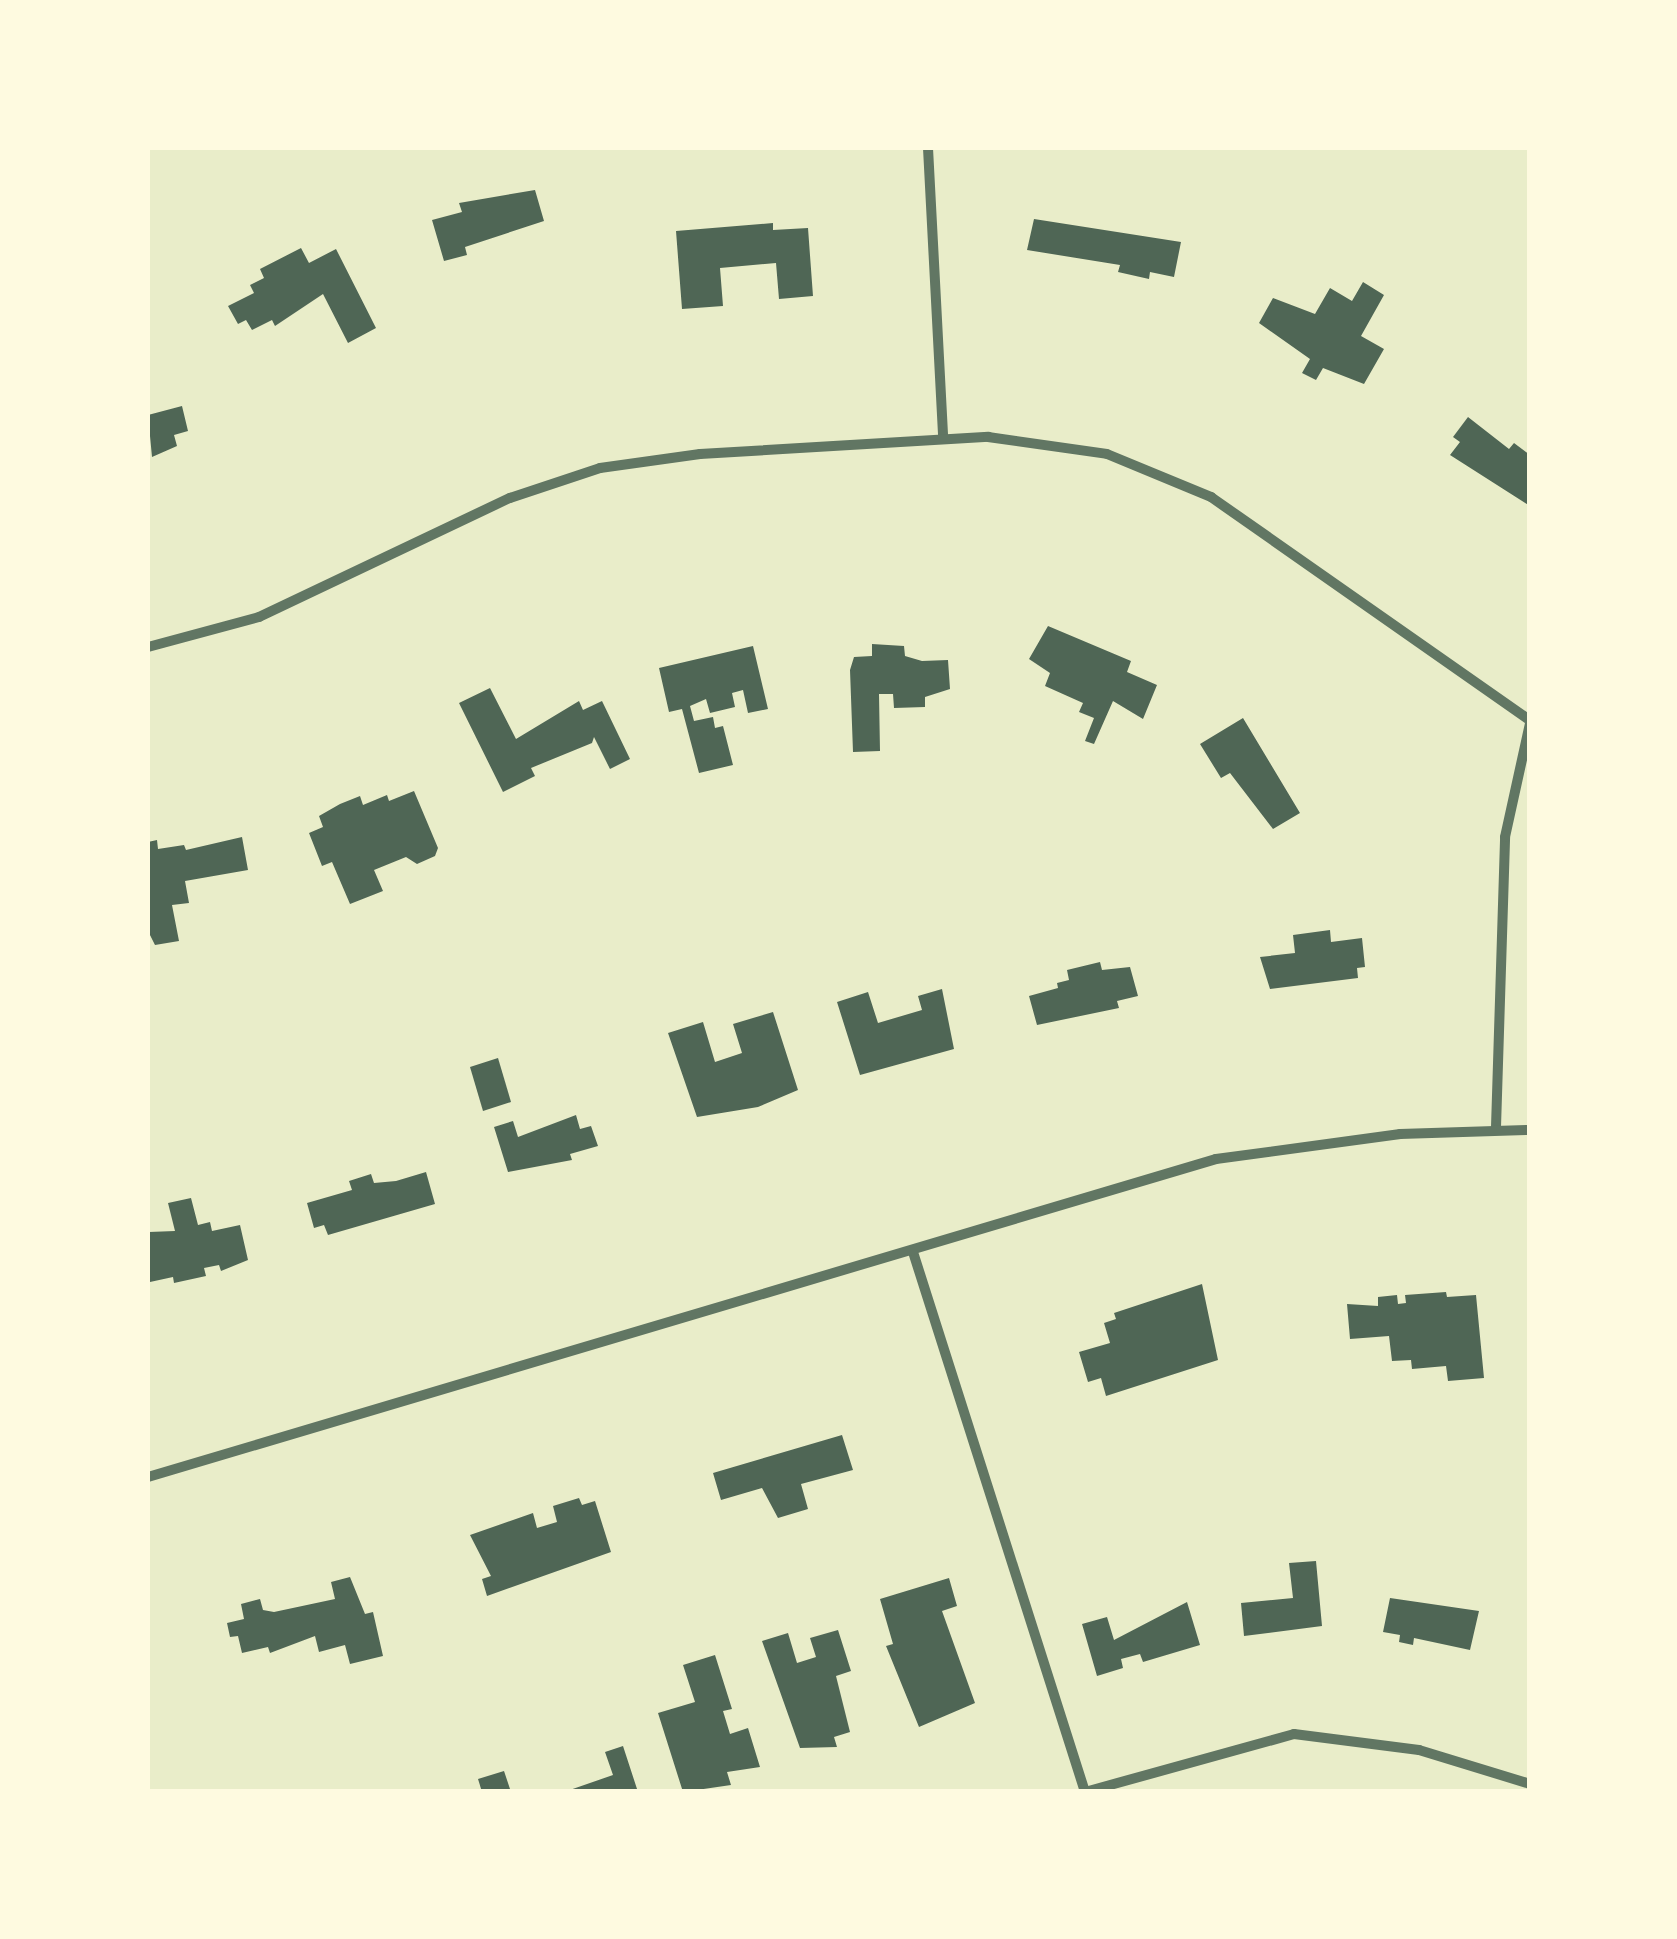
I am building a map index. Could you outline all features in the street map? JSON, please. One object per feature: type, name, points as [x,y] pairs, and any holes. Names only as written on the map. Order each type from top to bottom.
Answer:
[{"type":"street","points":[[928,148],[944,436]]},
{"type":"street","points":[[148,647],[260,617],[497,504],[600,468],[700,454],[944,436],[1066,443],[1172,477],[1281,542],[1530,722],[1505,838],[1496,1128]]},
{"type":"street","points":[[148,1476],[914,1252],[1216,1159],[1496,1128],[1530,1130]]},
{"type":"street","points":[[914,1252],[1085,1791],[1294,1734],[1419,1750],[1530,1784]]},
{"type":"building","points":[[535,190],[544,221],[465,247],[467,255],[444,261],[432,220],[462,212],[459,203]]},
{"type":"building","points":[[1034,219],[1181,242],[1174,277],[1150,272],[1149,279],[1118,272],[1120,265],[1027,250]]},
{"type":"building","points":[[773,223],[773,230],[808,228],[813,296],[779,299],[776,263],[720,268],[723,306],[682,309],[676,231]]},
{"type":"building","points":[[301,248],[309,263],[336,249],[376,328],[348,343],[323,294],[275,326],[272,320],[252,330],[246,320],[238,324],[228,306],[254,293],[250,285],[264,278],[260,269]]},
{"type":"building","points":[[1363,282],[1384,295],[1361,336],[1384,349],[1364,384],[1323,368],[1316,380],[1302,373],[1310,359],[1259,323],[1273,298],[1315,314],[1330,288],[1352,301]]},
{"type":"building","points":[[182,406],[188,431],[174,435],[177,446],[152,457],[148,415]]},
{"type":"building","points":[[1468,417],[1509,449],[1514,443],[1530,455],[1530,506],[1450,455],[1460,442],[1453,437]]},
{"type":"building","points":[[1048,626],[1131,661],[1127,672],[1157,685],[1143,719],[1113,701],[1094,744],[1085,741],[1094,718],[1079,712],[1083,703],[1045,686],[1050,673],[1029,659]]},
{"type":"building","points":[[872,644],[904,646],[905,656],[922,661],[948,660],[950,689],[925,697],[925,707],[894,708],[893,694],[879,694],[880,751],[853,752],[850,670],[854,657],[872,656]]},
{"type":"building","points":[[753,646],[768,709],[748,713],[743,690],[732,693],[735,707],[710,713],[706,699],[690,706],[694,721],[713,717],[715,728],[723,726],[733,765],[699,773],[682,709],[669,712],[659,668]]},
{"type":"building","points":[[490,688],[516,739],[579,701],[583,710],[602,701],[630,759],[610,769],[594,737],[592,743],[531,768],[535,776],[503,792],[459,703]]},
{"type":"building","points":[[1243,718],[1300,813],[1273,829],[1230,773],[1221,778],[1200,744]]},
{"type":"building","points":[[414,791],[438,848],[435,856],[417,864],[406,857],[374,870],[383,891],[350,904],[332,862],[322,866],[309,833],[323,827],[319,816],[360,796],[363,805],[387,795],[389,801]]},
{"type":"building","points":[[242,837],[248,870],[185,881],[189,903],[172,905],[179,941],[155,945],[148,931],[148,842],[157,840],[158,849],[184,845],[186,850]]},
{"type":"building","points":[[1330,930],[1331,942],[1362,938],[1365,967],[1357,968],[1358,978],[1270,989],[1260,957],[1295,953],[1293,935]]},
{"type":"building","points":[[1100,962],[1102,970],[1130,967],[1138,996],[1117,1001],[1119,1008],[1037,1025],[1029,996],[1058,988],[1057,983],[1069,980],[1067,970]]},
{"type":"building","points":[[942,989],[954,1049],[860,1075],[837,1002],[868,992],[878,1023],[922,1010],[918,996]]},
{"type":"building","points":[[773,1012],[798,1090],[758,1107],[697,1117],[668,1033],[703,1022],[715,1062],[742,1053],[733,1024]]},
{"type":"building","points":[[498,1058],[511,1102],[483,1111],[470,1067]]},
{"type":"building","points":[[576,1115],[580,1129],[591,1126],[598,1146],[570,1154],[572,1160],[508,1172],[494,1127],[513,1121],[518,1137]]},
{"type":"building","points":[[426,1172],[435,1204],[328,1235],[324,1225],[314,1228],[307,1203],[352,1190],[349,1181],[371,1174],[374,1183],[396,1181]]},
{"type":"building","points":[[191,1198],[198,1225],[210,1222],[212,1231],[240,1225],[248,1260],[221,1271],[219,1265],[204,1268],[206,1276],[174,1283],[173,1277],[150,1282],[149,1232],[175,1231],[168,1203]]},
{"type":"building","points":[[1202,1284],[1218,1360],[1106,1396],[1101,1378],[1088,1382],[1079,1352],[1110,1343],[1104,1323],[1116,1319],[1114,1313]]},
{"type":"building","points":[[1446,1292],[1447,1297],[1476,1295],[1484,1378],[1448,1381],[1446,1366],[1412,1369],[1411,1360],[1392,1361],[1389,1336],[1350,1339],[1347,1304],[1378,1306],[1378,1297],[1397,1295],[1398,1304],[1406,1303],[1405,1295]]},
{"type":"building","points":[[842,1435],[853,1470],[801,1484],[808,1509],[778,1518],[762,1488],[721,1500],[713,1473]]},
{"type":"building","points":[[579,1498],[582,1505],[595,1501],[611,1552],[487,1596],[482,1579],[491,1576],[470,1535],[533,1513],[537,1528],[557,1522],[553,1506]]},
{"type":"building","points":[[1316,1561],[1322,1626],[1244,1636],[1241,1603],[1293,1598],[1289,1563]]},
{"type":"building","points":[[350,1577],[365,1614],[373,1612],[383,1656],[350,1664],[345,1645],[319,1652],[315,1636],[270,1653],[268,1647],[242,1653],[238,1636],[230,1637],[227,1623],[244,1619],[241,1604],[260,1599],[263,1610],[274,1612],[335,1599],[331,1582]]},
{"type":"building","points":[[949,1578],[957,1606],[942,1611],[975,1703],[919,1727],[886,1646],[893,1644],[880,1599]]},
{"type":"building","points":[[1390,1598],[1479,1611],[1470,1650],[1414,1638],[1413,1645],[1399,1642],[1400,1635],[1383,1632]]},
{"type":"building","points":[[1187,1602],[1200,1645],[1143,1662],[1140,1654],[1121,1659],[1123,1668],[1097,1676],[1082,1624],[1107,1617],[1114,1640]]},
{"type":"building","points":[[838,1630],[851,1671],[836,1676],[850,1732],[834,1737],[837,1747],[800,1748],[762,1641],[788,1633],[797,1663],[816,1657],[810,1638]]},
{"type":"building","points":[[715,1655],[732,1709],[723,1711],[730,1734],[748,1728],[760,1767],[727,1772],[731,1785],[683,1792],[658,1713],[695,1702],[683,1665]]},
{"type":"building","points":[[623,1746],[638,1792],[564,1792],[613,1775],[605,1752]]},
{"type":"building","points":[[504,1771],[511,1792],[482,1792],[478,1779]]}]
